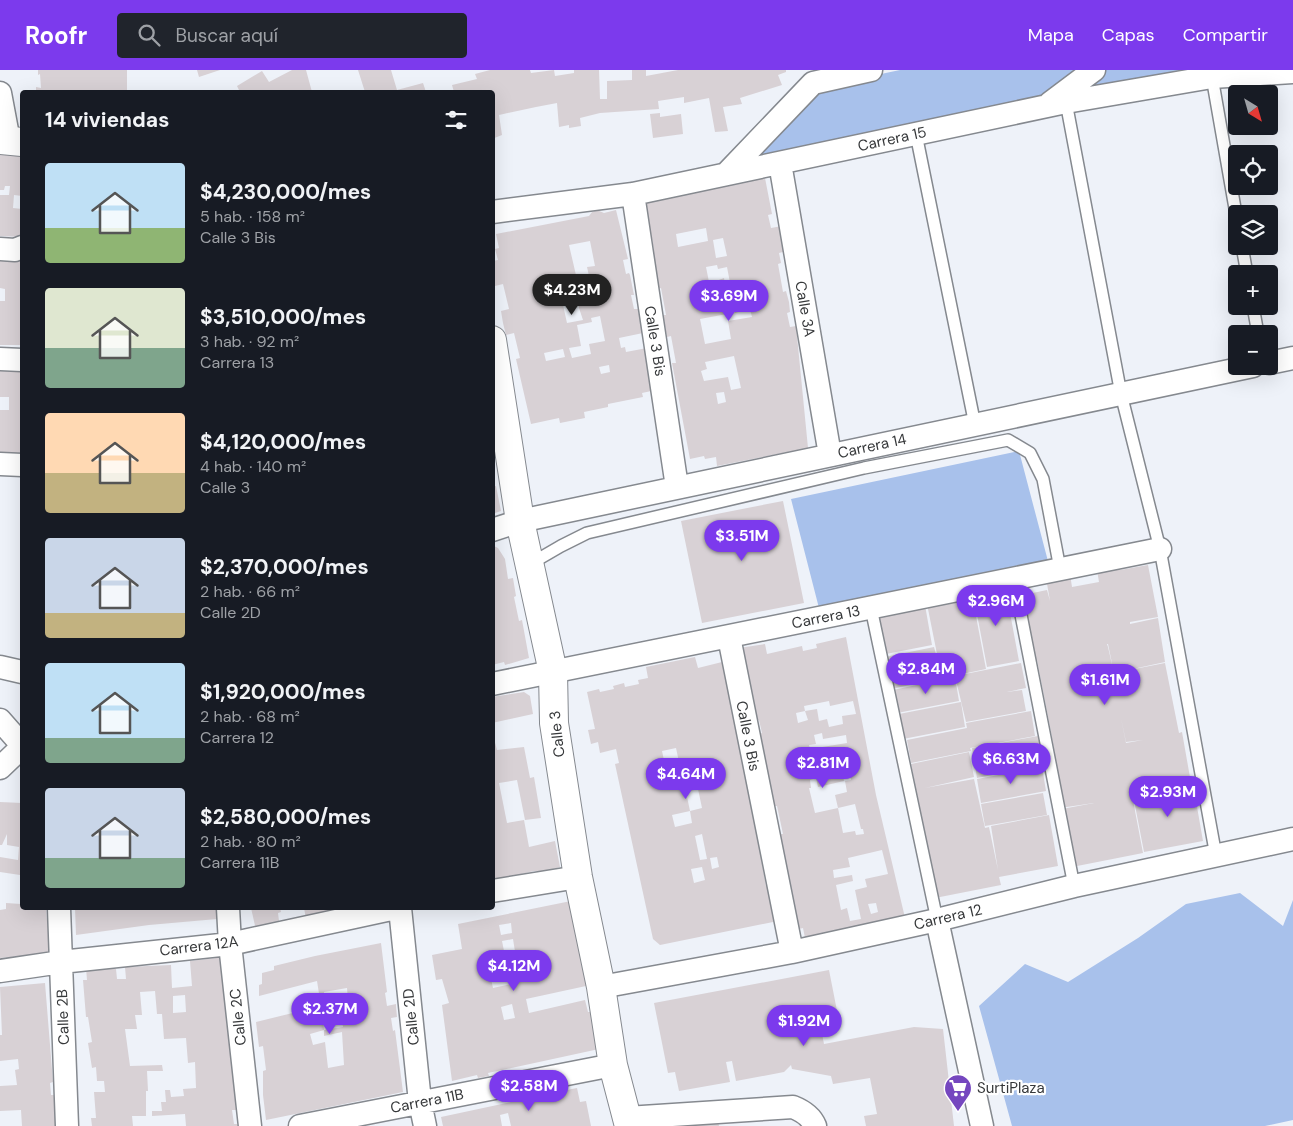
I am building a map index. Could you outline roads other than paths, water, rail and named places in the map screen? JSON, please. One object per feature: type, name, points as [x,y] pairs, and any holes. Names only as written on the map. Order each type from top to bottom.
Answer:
[{"type":"main road","name":"Calle 3","points":[[495,359],[520,521],[553,672],[554,723],[578,877],[601,987],[612,1065],[628,1122]]},
{"type":"street","points":[[726,174],[811,76],[871,70]]},
{"type":"street","points":[[1056,104],[1094,70]]},
{"type":"street","name":"Carrera 15","points":[[495,212],[633,194],[1056,104],[1212,77],[1293,72]]},
{"type":"street","points":[[0,93],[11,141]]},
{"type":"street","name":"Calle 3A","points":[[780,163],[830,455]]},
{"type":"street","name":"Calle 3 Bis","points":[[633,194],[677,488]]},
{"type":"street","points":[[0,249],[15,250],[20,248]]},
{"type":"street","points":[[1278,361],[1293,358]]},
{"type":"street","points":[[0,359],[20,360]]},
{"type":"street","name":"Carrera 14","points":[[495,529],[520,521],[1228,371]]},
{"type":"street","points":[[0,464],[20,464]]},
{"type":"street","name":"Carrera 13","points":[[495,683],[1160,549]]},
{"type":"street","name":"Calle 3 Bis","points":[[728,637],[792,952]]},
{"type":"street","points":[[0,668],[20,672]]},
{"type":"street","points":[[0,720],[20,744]]},
{"type":"street","points":[[0,768],[20,748]]},
{"type":"street","name":"Carrera 12","points":[[601,987],[792,952],[937,920],[1074,886],[1293,839]]},
{"type":"street","points":[[495,891],[578,877]]},
{"type":"street","name":"Calle 2B","points":[[59,910],[67,1126]]},
{"type":"street","name":"Calle 2C","points":[[228,910],[230,944],[250,1126]]},
{"type":"street","name":"Carrera 12A","points":[[0,971],[61,962],[230,944],[387,910]]},
{"type":"street","name":"Calle 2D","points":[[400,910],[420,1102],[425,1126]]},
{"type":"street","points":[[937,920],[982,1126]]},
{"type":"street","name":"Carrera 11B","points":[[300,1126],[612,1065]]},
{"type":"street","points":[[628,1122],[794,1107],[803,1111],[814,1126]]},
{"type":"lane","points":[[1212,77],[1234,205]]},
{"type":"lane","points":[[1056,104],[1121,394],[1160,549],[1216,856]]},
{"type":"lane","points":[[916,134],[975,425]]},
{"type":"lane","points":[[530,565],[587,533],[864,468],[1008,440],[1030,452],[1043,478],[1060,569]]},
{"type":"lane","points":[[1014,579],[1074,886]]},
{"type":"lane","points":[[871,608],[937,920]]},
{"type":"place","name":"SurtiPlaza","points":[[958,1112]]}]
